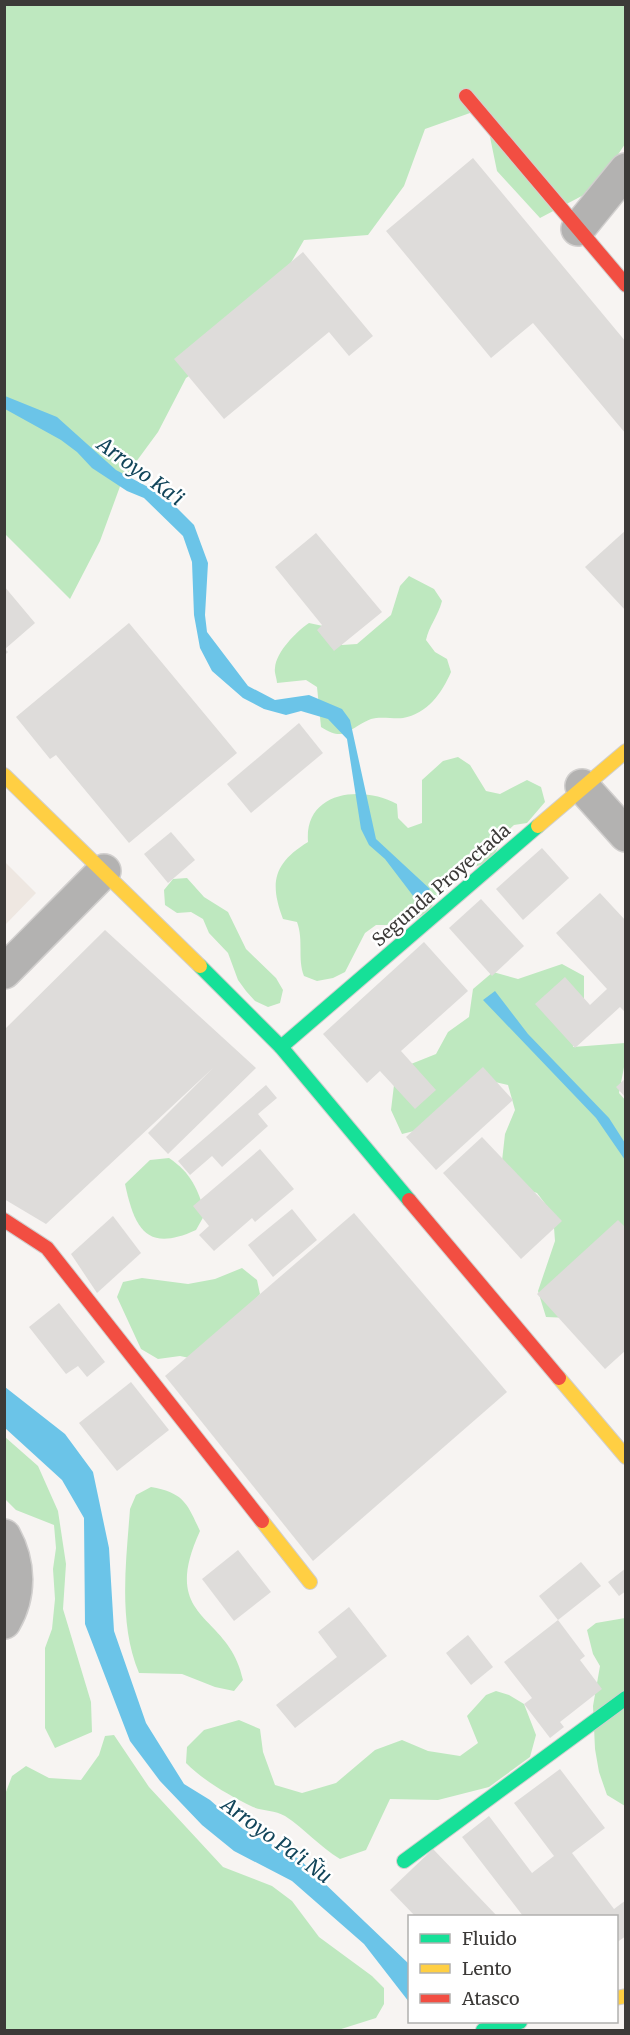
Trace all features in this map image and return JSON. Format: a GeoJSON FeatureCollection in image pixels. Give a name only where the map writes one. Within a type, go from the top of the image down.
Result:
{"type":"FeatureCollection","features":[{"type":"Feature","properties":{"kind":"main road"},"geometry":{"type":"LineString","coordinates":[[466,96],[626,285]]}},
{"type":"Feature","properties":{"kind":"main road","name":"Segunda Proyectada"},"geometry":{"type":"LineString","coordinates":[[281,1047],[582,786],[626,751]]}},
{"type":"Feature","properties":{"kind":"main road"},"geometry":{"type":"LineString","coordinates":[[4,775],[281,1047],[626,1457]]}},
{"type":"Feature","properties":{"kind":"main road"},"geometry":{"type":"LineString","coordinates":[[4,1220],[46,1248],[310,1582]]}},
{"type":"Feature","properties":{"kind":"main road"},"geometry":{"type":"LineString","coordinates":[[404,1860],[626,1698]]}},
{"type":"Feature","properties":{"kind":"main road"},"geometry":{"type":"LineString","coordinates":[[483,2031],[516,2023]]}},
{"type":"Feature","properties":{"kind":"street"},"geometry":{"type":"LineString","coordinates":[[578,229],[626,170]]}},
{"type":"Feature","properties":{"kind":"street"},"geometry":{"type":"LineString","coordinates":[[582,786],[626,835]]}},
{"type":"Feature","properties":{"kind":"street"},"geometry":{"type":"LineString","coordinates":[[4,972],[104,871]]}},
{"type":"Feature","properties":{"kind":"street"},"geometry":{"type":"LineString","coordinates":[[4,1536],[14,1555],[16,1591],[4,1622]]}},
{"type":"Feature","properties":{"kind":"shaded area"},"geometry":{"type":"Polygon","coordinates":[[[5,862],[36,893],[4,925],[5,862]]]}},
{"type":"Feature","properties":{"kind":"green space"},"geometry":{"type":"Polygon","coordinates":[[[4,5],[625,5],[625,144],[595,189],[540,218],[497,171],[484,108],[425,129],[404,186],[368,235],[304,240],[274,292],[238,342],[186,378],[158,432],[122,481],[100,541],[70,599],[5,534],[4,5]]]}},
{"type":"Feature","properties":{"kind":"green space"},"geometry":{"type":"Polygon","coordinates":[[[409,576],[434,589],[442,601],[426,640],[435,652],[447,659],[451,672],[447,680],[433,701],[412,716],[375,718],[342,734],[329,732],[321,727],[317,687],[306,680],[277,683],[275,670],[279,655],[293,637],[309,623],[323,626],[342,645],[357,644],[391,615],[400,586],[409,576]]]}},
{"type":"Feature","properties":{"kind":"green space"},"geometry":{"type":"Polygon","coordinates":[[[458,757],[470,765],[486,791],[500,794],[527,780],[541,787],[545,802],[527,823],[514,825],[503,835],[492,861],[451,875],[429,911],[405,925],[376,925],[365,933],[345,972],[333,978],[317,981],[304,976],[297,922],[283,919],[276,894],[276,884],[281,866],[308,842],[309,825],[315,812],[325,803],[338,797],[352,794],[368,795],[397,804],[398,818],[408,828],[422,823],[422,780],[443,761],[458,757]]]}},
{"type":"Feature","properties":{"kind":"green space"},"geometry":{"type":"Polygon","coordinates":[[[187,878],[204,897],[228,912],[246,949],[276,978],[283,990],[280,1003],[268,1007],[255,1001],[238,980],[228,953],[209,933],[203,919],[191,912],[177,913],[165,905],[164,890],[173,879],[187,878]]]}},
{"type":"Feature","properties":{"kind":"green space"},"geometry":{"type":"Polygon","coordinates":[[[562,964],[584,976],[584,1001],[572,1022],[573,1047],[625,1043],[625,1062],[619,1093],[626,1101],[626,1247],[570,1318],[546,1317],[538,1291],[555,1241],[553,1214],[537,1193],[513,1185],[502,1161],[505,1134],[515,1110],[508,1085],[482,1079],[426,1128],[402,1134],[391,1110],[394,1085],[411,1064],[436,1054],[448,1032],[469,1017],[473,989],[493,972],[518,979],[562,964]]]}},
{"type":"Feature","properties":{"kind":"green space"},"geometry":{"type":"Polygon","coordinates":[[[169,1158],[193,1182],[205,1214],[196,1230],[166,1239],[155,1238],[139,1225],[125,1184],[150,1160],[169,1158]]]}},
{"type":"Feature","properties":{"kind":"green space"},"geometry":{"type":"Polygon","coordinates":[[[242,1268],[257,1280],[260,1294],[199,1360],[180,1356],[158,1359],[141,1349],[117,1297],[123,1282],[142,1278],[188,1284],[215,1279],[242,1268]]]}},
{"type":"Feature","properties":{"kind":"green space"},"geometry":{"type":"Polygon","coordinates":[[[5,1437],[38,1466],[58,1511],[66,1564],[63,1609],[91,1702],[92,1732],[55,1748],[45,1728],[45,1648],[52,1629],[55,1599],[54,1525],[16,1510],[5,1499],[5,1437]]]}},
{"type":"Feature","properties":{"kind":"green space"},"geometry":{"type":"Polygon","coordinates":[[[151,1487],[178,1496],[192,1513],[200,1531],[189,1561],[187,1583],[191,1600],[235,1658],[243,1680],[234,1691],[215,1687],[182,1674],[139,1673],[128,1634],[125,1592],[127,1550],[130,1509],[136,1495],[151,1487]]]}},
{"type":"Feature","properties":{"kind":"green space"},"geometry":{"type":"Polygon","coordinates":[[[625,1618],[625,1806],[607,1795],[599,1772],[595,1749],[593,1706],[600,1666],[593,1654],[587,1630],[596,1623],[625,1618]]]}},
{"type":"Feature","properties":{"kind":"green space"},"geometry":{"type":"Polygon","coordinates":[[[496,1691],[509,1695],[524,1704],[536,1735],[530,1757],[489,1787],[438,1800],[390,1799],[366,1850],[340,1859],[285,1816],[253,1807],[235,1798],[209,1782],[186,1763],[187,1747],[204,1730],[239,1720],[260,1729],[263,1752],[275,1785],[302,1793],[336,1783],[375,1750],[402,1740],[428,1751],[460,1756],[478,1743],[467,1716],[486,1695],[496,1691]]]}},
{"type":"Feature","properties":{"kind":"green space"},"geometry":{"type":"Polygon","coordinates":[[[114,1735],[149,1787],[223,1867],[272,1886],[292,1901],[319,1937],[372,1976],[384,1988],[384,2004],[376,2018],[338,2030],[5,2030],[4,1797],[12,1776],[26,1766],[49,1778],[81,1780],[99,1755],[105,1736],[114,1735]]]}},
{"type":"Feature","properties":{"kind":"water"},"geometry":{"type":"Polygon","coordinates":[[[5,396],[57,417],[116,470],[165,496],[194,525],[208,563],[205,615],[207,632],[248,686],[275,700],[309,695],[342,709],[350,720],[376,839],[430,889],[417,901],[385,859],[369,845],[361,829],[347,739],[328,719],[301,711],[286,715],[264,709],[243,698],[212,671],[200,648],[194,615],[192,562],[183,536],[144,498],[127,491],[92,468],[77,452],[61,440],[5,409],[5,396]]]}},
{"type":"Feature","properties":{"kind":"water"},"geometry":{"type":"Polygon","coordinates":[[[495,991],[528,1034],[609,1118],[625,1143],[625,1160],[596,1118],[483,1000],[495,991]]]}},
{"type":"Feature","properties":{"kind":"water"},"geometry":{"type":"Polygon","coordinates":[[[5,1387],[65,1434],[93,1472],[109,1548],[114,1631],[146,1723],[184,1784],[210,1800],[243,1829],[299,1859],[408,1963],[408,2001],[364,1944],[292,1881],[234,1851],[202,1825],[160,1781],[130,1741],[85,1624],[84,1518],[62,1480],[5,1428],[5,1387]]]}},
{"type":"Feature","properties":{"kind":"building"},"geometry":{"type":"Polygon","coordinates":[[[473,158],[626,342],[626,434],[533,323],[491,358],[386,231],[473,158]]]}},
{"type":"Feature","properties":{"kind":"building"},"geometry":{"type":"Polygon","coordinates":[[[303,252],[373,336],[349,356],[329,332],[224,419],[174,359],[303,252]]]}},
{"type":"Feature","properties":{"kind":"building"},"geometry":{"type":"Polygon","coordinates":[[[626,530],[626,611],[585,567],[626,530]]]}},
{"type":"Feature","properties":{"kind":"building"},"geometry":{"type":"Polygon","coordinates":[[[316,533],[382,612],[334,651],[317,630],[322,625],[275,567],[316,533]]]}},
{"type":"Feature","properties":{"kind":"building"},"geometry":{"type":"Polygon","coordinates":[[[4,586],[35,623],[5,649],[8,652],[4,656],[4,586]]]}},
{"type":"Feature","properties":{"kind":"building"},"geometry":{"type":"Polygon","coordinates":[[[129,623],[237,753],[129,843],[56,755],[50,759],[16,717],[129,623]]]}},
{"type":"Feature","properties":{"kind":"building"},"geometry":{"type":"Polygon","coordinates":[[[299,723],[323,753],[251,813],[227,784],[299,723]]]}},
{"type":"Feature","properties":{"kind":"building"},"geometry":{"type":"Polygon","coordinates":[[[171,832],[195,860],[168,883],[144,854],[171,832]]]}},
{"type":"Feature","properties":{"kind":"building"},"geometry":{"type":"Polygon","coordinates":[[[542,848],[569,878],[523,920],[496,889],[542,848]]]}},
{"type":"Feature","properties":{"kind":"building"},"geometry":{"type":"Polygon","coordinates":[[[600,893],[626,921],[626,1013],[620,1007],[575,1048],[535,1004],[565,977],[590,1005],[607,989],[556,933],[600,893]]]}},
{"type":"Feature","properties":{"kind":"building"},"geometry":{"type":"Polygon","coordinates":[[[481,899],[524,946],[492,976],[449,928],[481,899]]]}},
{"type":"Feature","properties":{"kind":"building"},"geometry":{"type":"Polygon","coordinates":[[[105,930],[256,1068],[168,1154],[148,1133],[213,1068],[46,1224],[4,1199],[4,1030],[105,930]]]}},
{"type":"Feature","properties":{"kind":"building"},"geometry":{"type":"Polygon","coordinates":[[[424,942],[468,991],[401,1051],[436,1090],[415,1109],[380,1071],[367,1083],[323,1034],[424,942]]]}},
{"type":"Feature","properties":{"kind":"building"},"geometry":{"type":"Polygon","coordinates":[[[483,1067],[513,1100],[436,1170],[406,1137],[483,1067]]]}},
{"type":"Feature","properties":{"kind":"building"},"geometry":{"type":"Polygon","coordinates":[[[626,1078],[626,1098],[616,1087],[626,1078]]]}},
{"type":"Feature","properties":{"kind":"building"},"geometry":{"type":"Polygon","coordinates":[[[266,1085],[277,1098],[258,1114],[268,1126],[222,1167],[212,1156],[190,1175],[178,1161],[266,1085]]]}},
{"type":"Feature","properties":{"kind":"building"},"geometry":{"type":"Polygon","coordinates":[[[482,1137],[562,1221],[521,1259],[443,1173],[482,1137]]]}},
{"type":"Feature","properties":{"kind":"building"},"geometry":{"type":"Polygon","coordinates":[[[260,1149],[294,1189],[255,1222],[252,1218],[214,1251],[199,1235],[209,1226],[193,1206],[260,1149]]]}},
{"type":"Feature","properties":{"kind":"building"},"geometry":{"type":"Polygon","coordinates":[[[292,1209],[317,1240],[273,1277],[248,1245],[292,1209]]]}},
{"type":"Feature","properties":{"kind":"building"},"geometry":{"type":"Polygon","coordinates":[[[354,1213],[507,1392],[313,1561],[165,1376],[354,1213]]]}},
{"type":"Feature","properties":{"kind":"building"},"geometry":{"type":"Polygon","coordinates":[[[113,1216],[141,1253],[97,1293],[71,1254],[113,1216]]]}},
{"type":"Feature","properties":{"kind":"building"},"geometry":{"type":"Polygon","coordinates":[[[618,1220],[626,1228],[626,1350],[605,1369],[537,1294],[618,1220]]]}},
{"type":"Feature","properties":{"kind":"building"},"geometry":{"type":"Polygon","coordinates":[[[59,1303],[105,1362],[87,1377],[78,1366],[66,1374],[29,1327],[59,1303]]]}},
{"type":"Feature","properties":{"kind":"building"},"geometry":{"type":"Polygon","coordinates":[[[131,1382],[169,1430],[117,1471],[79,1423],[131,1382]]]}},
{"type":"Feature","properties":{"kind":"building"},"geometry":{"type":"Polygon","coordinates":[[[238,1550],[271,1592],[234,1621],[202,1579],[238,1550]]]}},
{"type":"Feature","properties":{"kind":"building"},"geometry":{"type":"Polygon","coordinates":[[[581,1562],[601,1586],[558,1620],[539,1596],[581,1562]]]}},
{"type":"Feature","properties":{"kind":"building"},"geometry":{"type":"Polygon","coordinates":[[[626,1568],[626,1591],[619,1596],[608,1582],[626,1568]]]}},
{"type":"Feature","properties":{"kind":"building"},"geometry":{"type":"Polygon","coordinates":[[[349,1607],[387,1656],[295,1728],[276,1705],[337,1657],[318,1632],[349,1607]]]}},
{"type":"Feature","properties":{"kind":"building"},"geometry":{"type":"Polygon","coordinates":[[[558,1620],[585,1656],[580,1660],[602,1689],[560,1722],[564,1727],[550,1738],[524,1704],[532,1698],[504,1662],[558,1620]]]}},
{"type":"Feature","properties":{"kind":"building"},"geometry":{"type":"Polygon","coordinates":[[[468,1635],[493,1667],[471,1685],[446,1653],[468,1635]]]}},
{"type":"Feature","properties":{"kind":"building"},"geometry":{"type":"Polygon","coordinates":[[[560,1769],[605,1828],[572,1853],[614,1909],[626,1900],[626,1936],[618,1942],[618,1915],[522,1915],[462,1837],[489,1816],[532,1873],[554,1856],[514,1803],[560,1769]]]}},
{"type":"Feature","properties":{"kind":"building"},"geometry":{"type":"Polygon","coordinates":[[[433,1849],[496,1915],[414,1915],[390,1890],[433,1849]]]}},
{"type":"Feature","properties":{"kind":"traffic: fast"},"geometry":{"type":"LineString","coordinates":[[281,1047],[538,826]]}},
{"type":"Feature","properties":{"kind":"traffic: fast"},"geometry":{"type":"LineString","coordinates":[[200,966],[281,1047],[409,1200]]}},
{"type":"Feature","properties":{"kind":"traffic: fast"},"geometry":{"type":"LineString","coordinates":[[404,1861],[626,1698]]}},
{"type":"Feature","properties":{"kind":"traffic: fast"},"geometry":{"type":"LineString","coordinates":[[483,2030],[515,2023]]}},
{"type":"Feature","properties":{"kind":"traffic: slow"},"geometry":{"type":"LineString","coordinates":[[538,826],[626,751]]}},
{"type":"Feature","properties":{"kind":"traffic: slow"},"geometry":{"type":"LineString","coordinates":[[4,775],[200,966]]}},
{"type":"Feature","properties":{"kind":"traffic: slow"},"geometry":{"type":"LineString","coordinates":[[559,1378],[626,1457]]}},
{"type":"Feature","properties":{"kind":"traffic: slow"},"geometry":{"type":"LineString","coordinates":[[262,1521],[310,1582]]}},
{"type":"Feature","properties":{"kind":"traffic: slow"},"geometry":{"type":"LineString","coordinates":[[618,1998],[626,1996]]}},
{"type":"Feature","properties":{"kind":"traffic: jam"},"geometry":{"type":"LineString","coordinates":[[466,96],[626,285]]}},
{"type":"Feature","properties":{"kind":"traffic: jam"},"geometry":{"type":"LineString","coordinates":[[409,1200],[559,1378]]}},
{"type":"Feature","properties":{"kind":"traffic: jam"},"geometry":{"type":"LineString","coordinates":[[4,1220],[47,1248],[262,1521]]}},
{"type":"Feature","properties":{"kind":"water label","name":"Arroyo Ka'i"},"geometry":{"type":"Point","coordinates":[141,471]}},
{"type":"Feature","properties":{"kind":"water label","name":"Arroyo Pa'i Ñu"},"geometry":{"type":"Point","coordinates":[277,1840]}}]}
